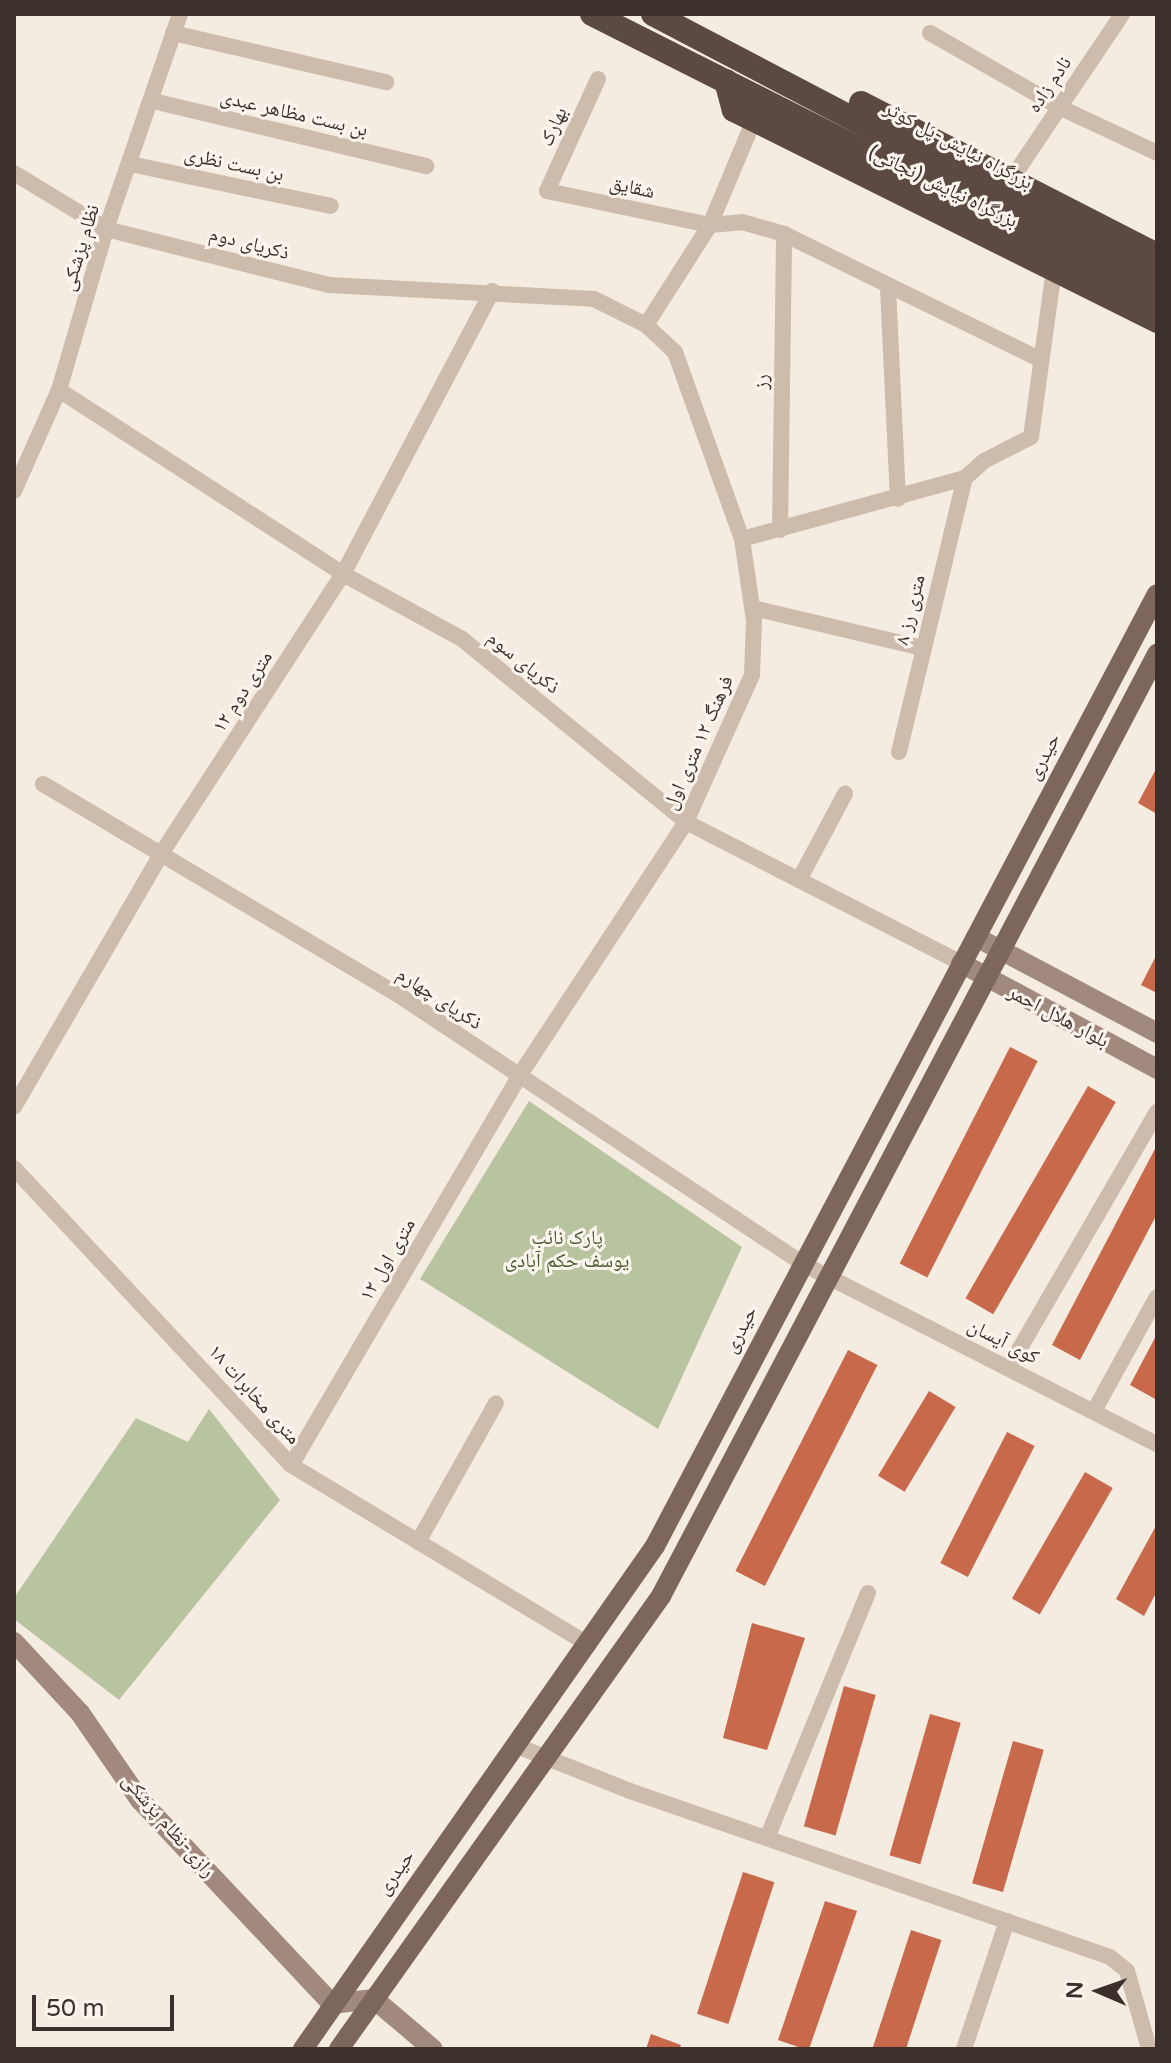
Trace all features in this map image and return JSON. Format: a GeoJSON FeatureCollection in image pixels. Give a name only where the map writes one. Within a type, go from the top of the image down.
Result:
{"type":"FeatureCollection","features":[{"type":"Feature","properties":{"kind":"highway"},"geometry":{"type":"LineString","coordinates":[[592,14],[1157,299]]}},
{"type":"Feature","properties":{"kind":"highway","name":"بزرگراه نیایش-پل کوثر"},"geometry":{"type":"LineString","coordinates":[[653,14],[1157,278]]}},
{"type":"Feature","properties":{"kind":"highway"},"geometry":{"type":"LineString","coordinates":[[737,56],[766,56],[1012,178],[1157,255]]}},
{"type":"Feature","properties":{"kind":"highway","name":"بزرگراه نیایش (نجاتی)"},"geometry":{"type":"LineString","coordinates":[[726,81],[734,110],[1157,321]]}},
{"type":"Feature","properties":{"kind":"main road","name":"حیدری"},"geometry":{"type":"LineString","coordinates":[[303,2049],[589,1645],[655,1546],[1157,594]]}},
{"type":"Feature","properties":{"kind":"main road"},"geometry":{"type":"LineString","coordinates":[[339,2049],[661,1596],[1004,953],[1157,654]]}},
{"type":"Feature","properties":{"kind":"main road","name":"بلوار هلال احمر"},"geometry":{"type":"LineString","coordinates":[[976,937],[1157,1033]]}},
{"type":"Feature","properties":{"kind":"main road","name":"بلوار هلال احمر"},"geometry":{"type":"LineString","coordinates":[[961,963],[1157,1069]]}},
{"type":"Feature","properties":{"kind":"main road","name":"رازی-نظام پزشکی"},"geometry":{"type":"LineString","coordinates":[[14,1642],[80,1713],[140,1800],[332,2004]]}},
{"type":"Feature","properties":{"kind":"main road"},"geometry":{"type":"LineString","coordinates":[[332,2004],[374,1999],[434,2048]]}},
{"type":"Feature","properties":{"kind":"street","name":"نظام پزشکی"},"geometry":{"type":"LineString","coordinates":[[14,491],[59,390],[106,229],[153,101],[180,14]]}},
{"type":"Feature","properties":{"kind":"street","name":"نادم زاده"},"geometry":{"type":"LineString","coordinates":[[1012,178],[1122,14]]}},
{"type":"Feature","properties":{"kind":"street"},"geometry":{"type":"LineString","coordinates":[[173,33],[386,82]]}},
{"type":"Feature","properties":{"kind":"street"},"geometry":{"type":"LineString","coordinates":[[930,33],[1059,107],[1157,153]]}},
{"type":"Feature","properties":{"kind":"street","name":"بهارک"},"geometry":{"type":"LineString","coordinates":[[547,191],[598,79]]}},
{"type":"Feature","properties":{"kind":"street","name":"بن بست مظاهر عبدی"},"geometry":{"type":"LineString","coordinates":[[153,101],[426,166]]}},
{"type":"Feature","properties":{"kind":"street"},"geometry":{"type":"LineString","coordinates":[[646,325],[710,225],[754,120]]}},
{"type":"Feature","properties":{"kind":"street","name":"بن بست نظری"},"geometry":{"type":"LineString","coordinates":[[130,164],[331,206]]}},
{"type":"Feature","properties":{"kind":"street","name":"ذکریای دوم"},"geometry":{"type":"LineString","coordinates":[[14,173],[106,229],[329,285],[492,291]]}},
{"type":"Feature","properties":{"kind":"street","name":"شقایق"},"geometry":{"type":"LineString","coordinates":[[547,191],[710,225],[742,222],[784,234],[888,288],[1039,359]]}},
{"type":"Feature","properties":{"kind":"street","name":"رز"},"geometry":{"type":"LineString","coordinates":[[780,530],[784,234]]}},
{"type":"Feature","properties":{"kind":"street"},"geometry":{"type":"LineString","coordinates":[[742,539],[898,499],[965,478],[984,461],[1031,437],[1039,359],[1054,269]]}},
{"type":"Feature","properties":{"kind":"street"},"geometry":{"type":"LineString","coordinates":[[888,288],[898,499]]}},
{"type":"Feature","properties":{"kind":"street","name":"فرهنگ ۱۲ متری اول"},"geometry":{"type":"LineString","coordinates":[[492,291],[594,299],[646,325],[675,352],[742,539],[753,608],[752,675],[686,822],[520,1075]]}},
{"type":"Feature","properties":{"kind":"street","name":"۱۲ متری دوم"},"geometry":{"type":"LineString","coordinates":[[14,1107],[161,854],[343,574],[492,291]]}},
{"type":"Feature","properties":{"kind":"street","name":"ذکریای سوم"},"geometry":{"type":"LineString","coordinates":[[59,390],[343,574],[462,639],[686,822],[961,963]]}},
{"type":"Feature","properties":{"kind":"street","name":"۸ متری رز"},"geometry":{"type":"LineString","coordinates":[[899,752],[965,478]]}},
{"type":"Feature","properties":{"kind":"street"},"geometry":{"type":"LineString","coordinates":[[753,608],[922,648]]}},
{"type":"Feature","properties":{"kind":"street","name":"ذکریای چهارم"},"geometry":{"type":"LineString","coordinates":[[43,784],[403,998],[803,1264]]}},
{"type":"Feature","properties":{"kind":"street"},"geometry":{"type":"LineString","coordinates":[[799,880],[845,794]]}},
{"type":"Feature","properties":{"kind":"street","name":"۱۲ متری اول"},"geometry":{"type":"LineString","coordinates":[[291,1465],[520,1075]]}},
{"type":"Feature","properties":{"kind":"street"},"geometry":{"type":"LineString","coordinates":[[1009,1367],[1157,1112]]}},
{"type":"Feature","properties":{"kind":"street","name":"۱۸ متری مخابرات"},"geometry":{"type":"LineString","coordinates":[[14,1168],[291,1465],[589,1645]]}},
{"type":"Feature","properties":{"kind":"street","name":"کوی آیسان"},"geometry":{"type":"LineString","coordinates":[[803,1264],[1157,1444]]}},
{"type":"Feature","properties":{"kind":"street"},"geometry":{"type":"LineString","coordinates":[[1094,1411],[1157,1297]]}},
{"type":"Feature","properties":{"kind":"street"},"geometry":{"type":"LineString","coordinates":[[418,1542],[496,1403]]}},
{"type":"Feature","properties":{"kind":"street"},"geometry":{"type":"LineString","coordinates":[[767,1838],[868,1593]]}},
{"type":"Feature","properties":{"kind":"street"},"geometry":{"type":"LineString","coordinates":[[517,1746],[547,1760],[1110,1957],[1127,1971],[1149,2049]]}},
{"type":"Feature","properties":{"kind":"street"},"geometry":{"type":"LineString","coordinates":[[964,2049],[1007,1921]]}},
{"type":"Feature","properties":{"kind":"green space","name":"پارک نائب یوسف حکم آبادی"},"geometry":{"type":"Polygon","coordinates":[[[529,1101],[742,1247],[658,1429],[420,1279],[529,1101]]]}},
{"type":"Feature","properties":{"kind":"green space"},"geometry":{"type":"Polygon","coordinates":[[[209,1409],[280,1500],[119,1700],[14,1619],[14,1598],[136,1418],[188,1442],[209,1409]]]}},
{"type":"Feature","properties":{"kind":"building"},"geometry":{"type":"Polygon","coordinates":[[[1157,767],[1157,814],[1138,803],[1157,767]]]}},
{"type":"Feature","properties":{"kind":"building"},"geometry":{"type":"Polygon","coordinates":[[[1157,954],[1157,993],[1141,985],[1157,954]]]}},
{"type":"Feature","properties":{"kind":"building"},"geometry":{"type":"Polygon","coordinates":[[[1010,1047],[1038,1061],[927,1278],[900,1264],[1010,1047]]]}},
{"type":"Feature","properties":{"kind":"building"},"geometry":{"type":"Polygon","coordinates":[[[1088,1086],[1116,1102],[993,1314],[966,1298],[1088,1086]]]}},
{"type":"Feature","properties":{"kind":"building"},"geometry":{"type":"Polygon","coordinates":[[[1157,1145],[1157,1214],[1080,1360],[1052,1345],[1157,1145]]]}},
{"type":"Feature","properties":{"kind":"building"},"geometry":{"type":"Polygon","coordinates":[[[1157,1334],[1157,1400],[1130,1385],[1157,1334]]]}},
{"type":"Feature","properties":{"kind":"building"},"geometry":{"type":"Polygon","coordinates":[[[848,1350],[877,1365],[765,1586],[735,1571],[848,1350]]]}},
{"type":"Feature","properties":{"kind":"building"},"geometry":{"type":"Polygon","coordinates":[[[929,1391],[956,1407],[905,1492],[878,1476],[929,1391]]]}},
{"type":"Feature","properties":{"kind":"building"},"geometry":{"type":"Polygon","coordinates":[[[1007,1432],[1035,1446],[968,1577],[940,1563],[1007,1432]]]}},
{"type":"Feature","properties":{"kind":"building"},"geometry":{"type":"Polygon","coordinates":[[[1085,1472],[1113,1488],[1040,1614],[1012,1598],[1085,1472]]]}},
{"type":"Feature","properties":{"kind":"building"},"geometry":{"type":"Polygon","coordinates":[[[1157,1524],[1157,1591],[1144,1616],[1116,1599],[1157,1524]]]}},
{"type":"Feature","properties":{"kind":"building"},"geometry":{"type":"Polygon","coordinates":[[[752,1623],[805,1638],[767,1750],[723,1738],[752,1623]]]}},
{"type":"Feature","properties":{"kind":"building"},"geometry":{"type":"Polygon","coordinates":[[[844,1686],[876,1695],[835,1835],[804,1826],[844,1686]]]}},
{"type":"Feature","properties":{"kind":"building"},"geometry":{"type":"Polygon","coordinates":[[[930,1714],[961,1723],[920,1864],[889,1855],[930,1714]]]}},
{"type":"Feature","properties":{"kind":"building"},"geometry":{"type":"Polygon","coordinates":[[[1013,1741],[1044,1750],[1003,1892],[972,1883],[1013,1741]]]}},
{"type":"Feature","properties":{"kind":"building"},"geometry":{"type":"Polygon","coordinates":[[[743,1872],[774,1882],[728,2024],[697,2014],[743,1872]]]}},
{"type":"Feature","properties":{"kind":"building"},"geometry":{"type":"Polygon","coordinates":[[[825,1901],[857,1911],[809,2049],[804,2049],[778,2040],[825,1901]]]}},
{"type":"Feature","properties":{"kind":"building"},"geometry":{"type":"Polygon","coordinates":[[[911,1930],[941,1940],[906,2049],[872,2049],[911,1930]]]}},
{"type":"Feature","properties":{"kind":"building"},"geometry":{"type":"Polygon","coordinates":[[[651,2034],[681,2045],[679,2049],[646,2049],[651,2034]]]}}]}
